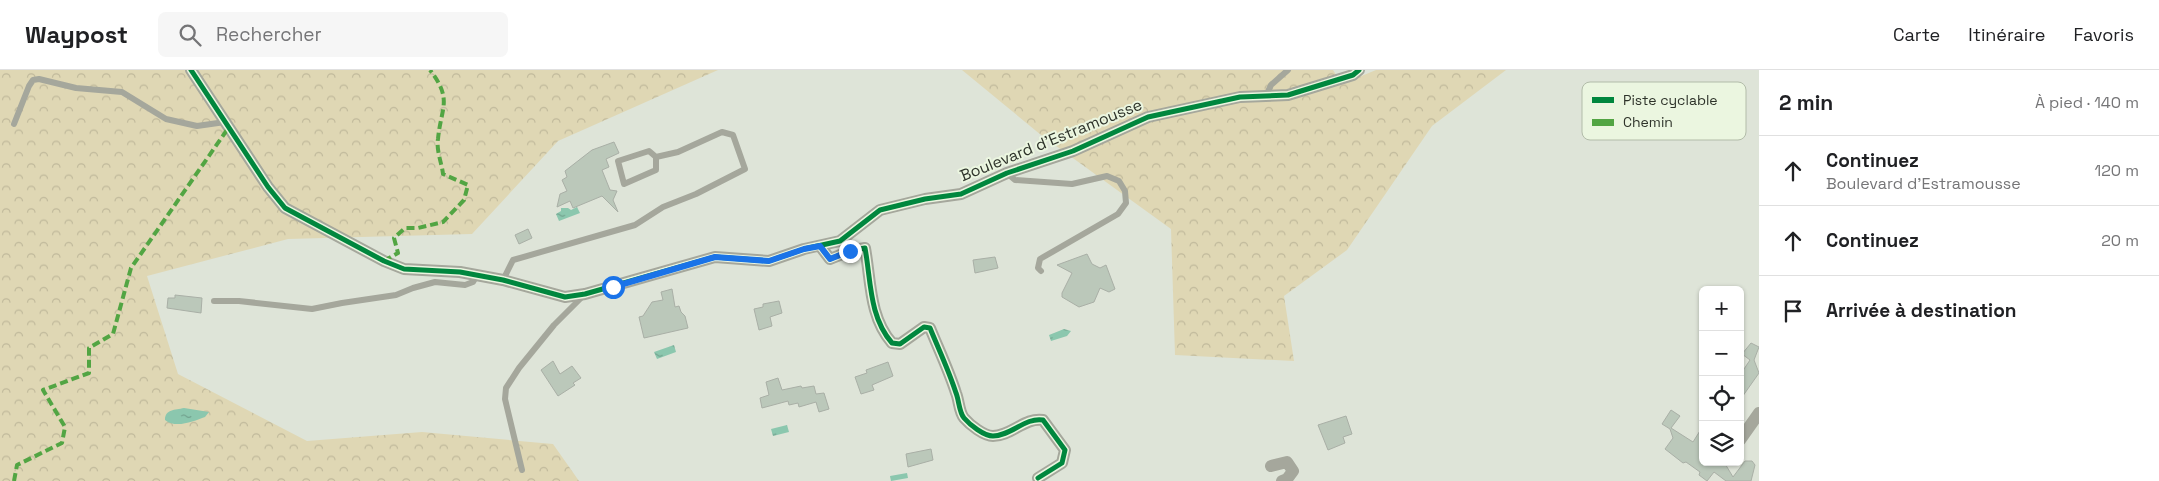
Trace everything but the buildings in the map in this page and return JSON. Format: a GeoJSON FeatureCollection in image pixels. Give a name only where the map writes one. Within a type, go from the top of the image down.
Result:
{"type":"FeatureCollection","features":[{"type":"Feature","properties":{"kind":"street","name":"Boulevard d'Estramousse"},"geometry":{"type":"LineString","coordinates":[[191,70],[268,188],[285,208],[384,261],[404,269],[460,272],[503,280],[565,297],[585,294],[715,257],[769,261],[804,249],[840,241],[880,210],[925,199],[961,194],[1007,173],[1073,151],[1148,116],[1240,97],[1288,95],[1353,75],[1359,70]]}},
{"type":"Feature","properties":{"kind":"street"},"geometry":{"type":"LineString","coordinates":[[820,246],[830,259],[864,248],[871,297],[883,333],[892,343],[900,344],[924,327],[930,328],[956,393],[963,417],[978,430],[992,436],[1008,433],[1028,422],[1038,419],[1044,420],[1065,450],[1062,463],[1038,478]]}},
{"type":"Feature","properties":{"kind":"street"},"geometry":{"type":"LineString","coordinates":[[1744,434],[1759,413]]}},
{"type":"Feature","properties":{"kind":"street"},"geometry":{"type":"LineString","coordinates":[[1271,466],[1287,462],[1293,471],[1287,479],[1282,481]]}},
{"type":"Feature","properties":{"kind":"lane"},"geometry":{"type":"LineString","coordinates":[[1265,97],[1271,85],[1288,70]]}},
{"type":"Feature","properties":{"kind":"lane"},"geometry":{"type":"LineString","coordinates":[[14,124],[29,86],[33,80],[39,79],[76,88],[122,92],[166,119],[174,121],[197,126],[227,124]]}},
{"type":"Feature","properties":{"kind":"lane"},"geometry":{"type":"LineString","coordinates":[[503,280],[513,260],[635,225],[663,207],[696,194],[745,168],[732,135],[722,132],[678,152],[656,157]]}},
{"type":"Feature","properties":{"kind":"lane"},"geometry":{"type":"LineString","coordinates":[[649,151],[656,157],[656,170],[624,184],[618,161],[649,151]]}},
{"type":"Feature","properties":{"kind":"lane"},"geometry":{"type":"LineString","coordinates":[[1007,173],[1015,180],[1072,184],[1107,176],[1119,182],[1125,190],[1126,204],[1118,214],[1040,259],[1038,268],[1041,271]]}},
{"type":"Feature","properties":{"kind":"lane"},"geometry":{"type":"LineString","coordinates":[[214,301],[239,301],[312,310],[342,303],[396,295],[435,282],[465,285],[473,282],[477,275]]}},
{"type":"Feature","properties":{"kind":"lane"},"geometry":{"type":"LineString","coordinates":[[522,470],[505,399],[506,388],[519,368],[554,326],[585,294]]}},
{"type":"Feature","properties":{"kind":"green space"},"geometry":{"type":"Polygon","coordinates":[[[0,70],[718,70],[558,141],[472,234],[288,239],[147,276],[178,374],[307,441],[422,432],[553,444],[579,481],[0,481],[0,70]]]}},
{"type":"Feature","properties":{"kind":"green space"},"geometry":{"type":"Polygon","coordinates":[[[962,70],[1333,70],[1342,84],[1376,70],[1506,70],[1432,126],[1347,250],[1284,296],[1294,361],[1175,355],[1171,229],[1041,135],[962,70]]]}},
{"type":"Feature","properties":{"kind":"water"},"geometry":{"type":"Polygon","coordinates":[[[577,207],[580,213],[559,221],[556,214],[561,211],[561,208],[571,210],[577,207]]]}},
{"type":"Feature","properties":{"kind":"water"},"geometry":{"type":"Polygon","coordinates":[[[1064,329],[1071,331],[1067,336],[1051,341],[1049,335],[1064,329]]]}},
{"type":"Feature","properties":{"kind":"water"},"geometry":{"type":"Polygon","coordinates":[[[674,345],[676,352],[657,359],[654,352],[674,345]]]}},
{"type":"Feature","properties":{"kind":"water"},"geometry":{"type":"Polygon","coordinates":[[[184,408],[209,412],[205,417],[180,424],[169,423],[165,420],[165,416],[169,412],[184,408]]]}},
{"type":"Feature","properties":{"kind":"water"},"geometry":{"type":"Polygon","coordinates":[[[787,425],[789,432],[773,436],[771,429],[787,425]]]}},
{"type":"Feature","properties":{"kind":"water"},"geometry":{"type":"Polygon","coordinates":[[[907,473],[908,478],[891,481],[890,476],[907,473]]]}},
{"type":"Feature","properties":{"kind":"marked path"},"geometry":{"type":"LineString","coordinates":[[384,261],[398,253],[394,238],[405,228],[418,228],[443,222],[464,200],[468,185],[443,174],[438,143],[444,104],[441,89],[430,70]]}},
{"type":"Feature","properties":{"kind":"marked path"},"geometry":{"type":"LineString","coordinates":[[14,481],[17,465],[62,443],[65,427],[43,390],[89,373],[89,348],[113,334],[131,268],[229,127]]}},
{"type":"Feature","properties":{"kind":"cycle path"},"geometry":{"type":"LineString","coordinates":[[191,70],[268,187],[285,208],[384,261],[404,269],[460,272],[503,280],[565,297],[585,294],[715,257],[769,261],[804,249],[840,241],[880,210],[925,199],[961,194],[1007,173],[1073,151],[1148,117],[1240,97],[1288,95],[1353,75],[1359,70]]}},
{"type":"Feature","properties":{"kind":"cycle path"},"geometry":{"type":"LineString","coordinates":[[820,246],[830,259],[850,251],[865,248],[872,298],[884,333],[892,343],[900,344],[924,327],[930,328],[957,396],[962,415],[973,427],[989,436],[993,436],[1006,433],[1030,421],[1043,420],[1065,450],[1062,463],[1038,478]]}},
{"type":"Feature","properties":{"kind":"route"},"geometry":{"type":"LineString","coordinates":[[613,287],[715,257],[769,261],[804,249],[820,246],[830,259],[850,251]]}}]}
